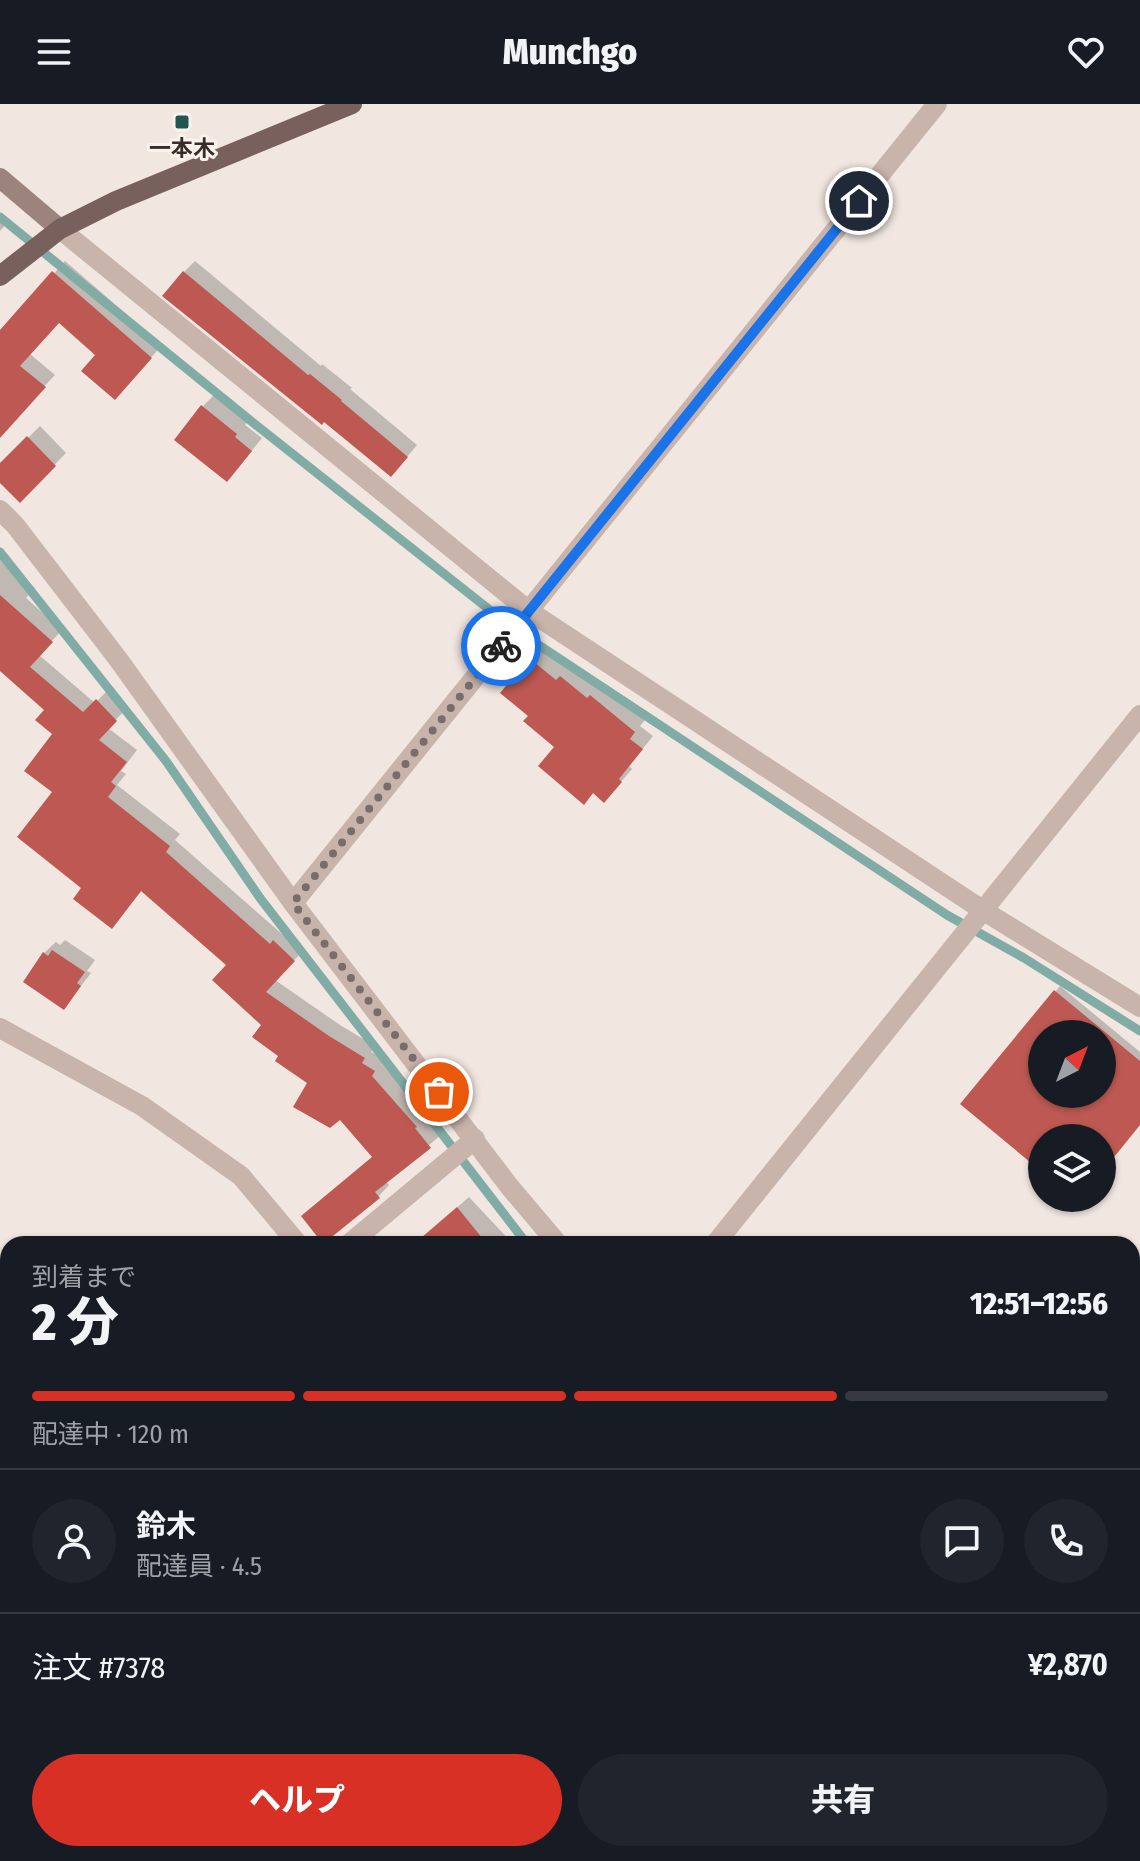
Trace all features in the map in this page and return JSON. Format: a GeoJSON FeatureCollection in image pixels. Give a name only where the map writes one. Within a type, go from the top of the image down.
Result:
{"type":"FeatureCollection","features":[{"type":"Feature","properties":{"kind":"main road"},"geometry":{"type":"LineString","coordinates":[[0,276],[60,229],[116,201],[352,104]]}},
{"type":"Feature","properties":{"kind":"street"},"geometry":{"type":"LineString","coordinates":[[293,903],[937,104]]}},
{"type":"Feature","properties":{"kind":"street"},"geometry":{"type":"LineString","coordinates":[[0,178],[529,611],[984,911],[1140,1007]]}},
{"type":"Feature","properties":{"kind":"street"},"geometry":{"type":"LineString","coordinates":[[0,510],[15,525],[118,659],[293,903],[509,1186],[551,1236]]}},
{"type":"Feature","properties":{"kind":"street"},"geometry":{"type":"LineString","coordinates":[[721,1236],[1140,715]]}},
{"type":"Feature","properties":{"kind":"street"},"geometry":{"type":"LineString","coordinates":[[0,1028],[142,1106],[241,1176],[285,1236]]}},
{"type":"Feature","properties":{"kind":"street"},"geometry":{"type":"LineString","coordinates":[[359,1236],[475,1139]]}},
{"type":"Feature","properties":{"kind":"building"},"geometry":{"type":"Polygon","coordinates":[[[52,271],[152,358],[115,400],[81,371],[95,355],[59,323],[20,366],[46,387],[0,438],[0,330],[52,271]]]}},
{"type":"Feature","properties":{"kind":"building"},"geometry":{"type":"Polygon","coordinates":[[[183,271],[408,457],[391,477],[162,296],[183,271]]]}},
{"type":"Feature","properties":{"kind":"building"},"geometry":{"type":"Polygon","coordinates":[[[201,405],[237,434],[235,437],[252,451],[227,482],[174,440],[201,405]]]}},
{"type":"Feature","properties":{"kind":"building"},"geometry":{"type":"Polygon","coordinates":[[[27,436],[56,466],[20,503],[0,483],[0,463],[27,436]]]}},
{"type":"Feature","properties":{"kind":"building"},"geometry":{"type":"Polygon","coordinates":[[[0,595],[53,642],[30,667],[83,712],[96,699],[117,721],[99,740],[127,762],[111,782],[116,786],[108,797],[170,846],[166,852],[270,944],[273,940],[295,961],[266,992],[365,1058],[362,1063],[375,1071],[372,1076],[417,1127],[431,1148],[375,1192],[380,1198],[333,1236],[317,1236],[301,1216],[372,1157],[340,1120],[330,1128],[293,1107],[307,1083],[275,1061],[278,1056],[252,1037],[261,1025],[212,980],[226,965],[141,891],[112,929],[73,899],[81,888],[17,837],[52,792],[24,771],[52,734],[35,720],[44,710],[0,671],[0,595]]]}},
{"type":"Feature","properties":{"kind":"building"},"geometry":{"type":"Polygon","coordinates":[[[529,658],[556,680],[560,676],[587,698],[590,695],[635,732],[630,739],[643,749],[604,803],[593,793],[584,805],[538,766],[554,747],[523,721],[528,716],[500,693],[529,658]]]}},
{"type":"Feature","properties":{"kind":"building"},"geometry":{"type":"Polygon","coordinates":[[[52,950],[85,972],[77,983],[81,986],[64,1010],[23,982],[43,952],[48,956],[52,950]]]}},
{"type":"Feature","properties":{"kind":"building"},"geometry":{"type":"Polygon","coordinates":[[[1054,990],[1090,1020],[1029,1020],[1054,990]]]}},
{"type":"Feature","properties":{"kind":"building"},"geometry":{"type":"Polygon","coordinates":[[[1028,1022],[1028,1108],[1116,1108],[1116,1041],[1140,1061],[1140,1125],[1116,1155],[1116,1124],[1028,1124],[1028,1160],[960,1104],[1028,1022]]]}},
{"type":"Feature","properties":{"kind":"building"},"geometry":{"type":"Polygon","coordinates":[[[457,1207],[481,1236],[423,1236],[457,1207]]]}},
{"type":"Feature","properties":{"kind":"waterway"},"geometry":{"type":"LineString","coordinates":[[0,217],[510,626],[947,915],[1024,958],[1140,1031]]}},
{"type":"Feature","properties":{"kind":"waterway"},"geometry":{"type":"LineString","coordinates":[[0,552],[166,761],[260,898],[521,1236]]}},
{"type":"Feature","properties":{"kind":"way so far"},"geometry":{"type":"LineString","coordinates":[[439,1092],[293,903],[501,646]]}},
{"type":"Feature","properties":{"kind":"place","name":"一本木"},"geometry":{"type":"Point","coordinates":[182,122]}},
{"type":"Feature","properties":{"kind":"route"},"geometry":{"type":"LineString","coordinates":[[501,646],[859,201]]}}]}
